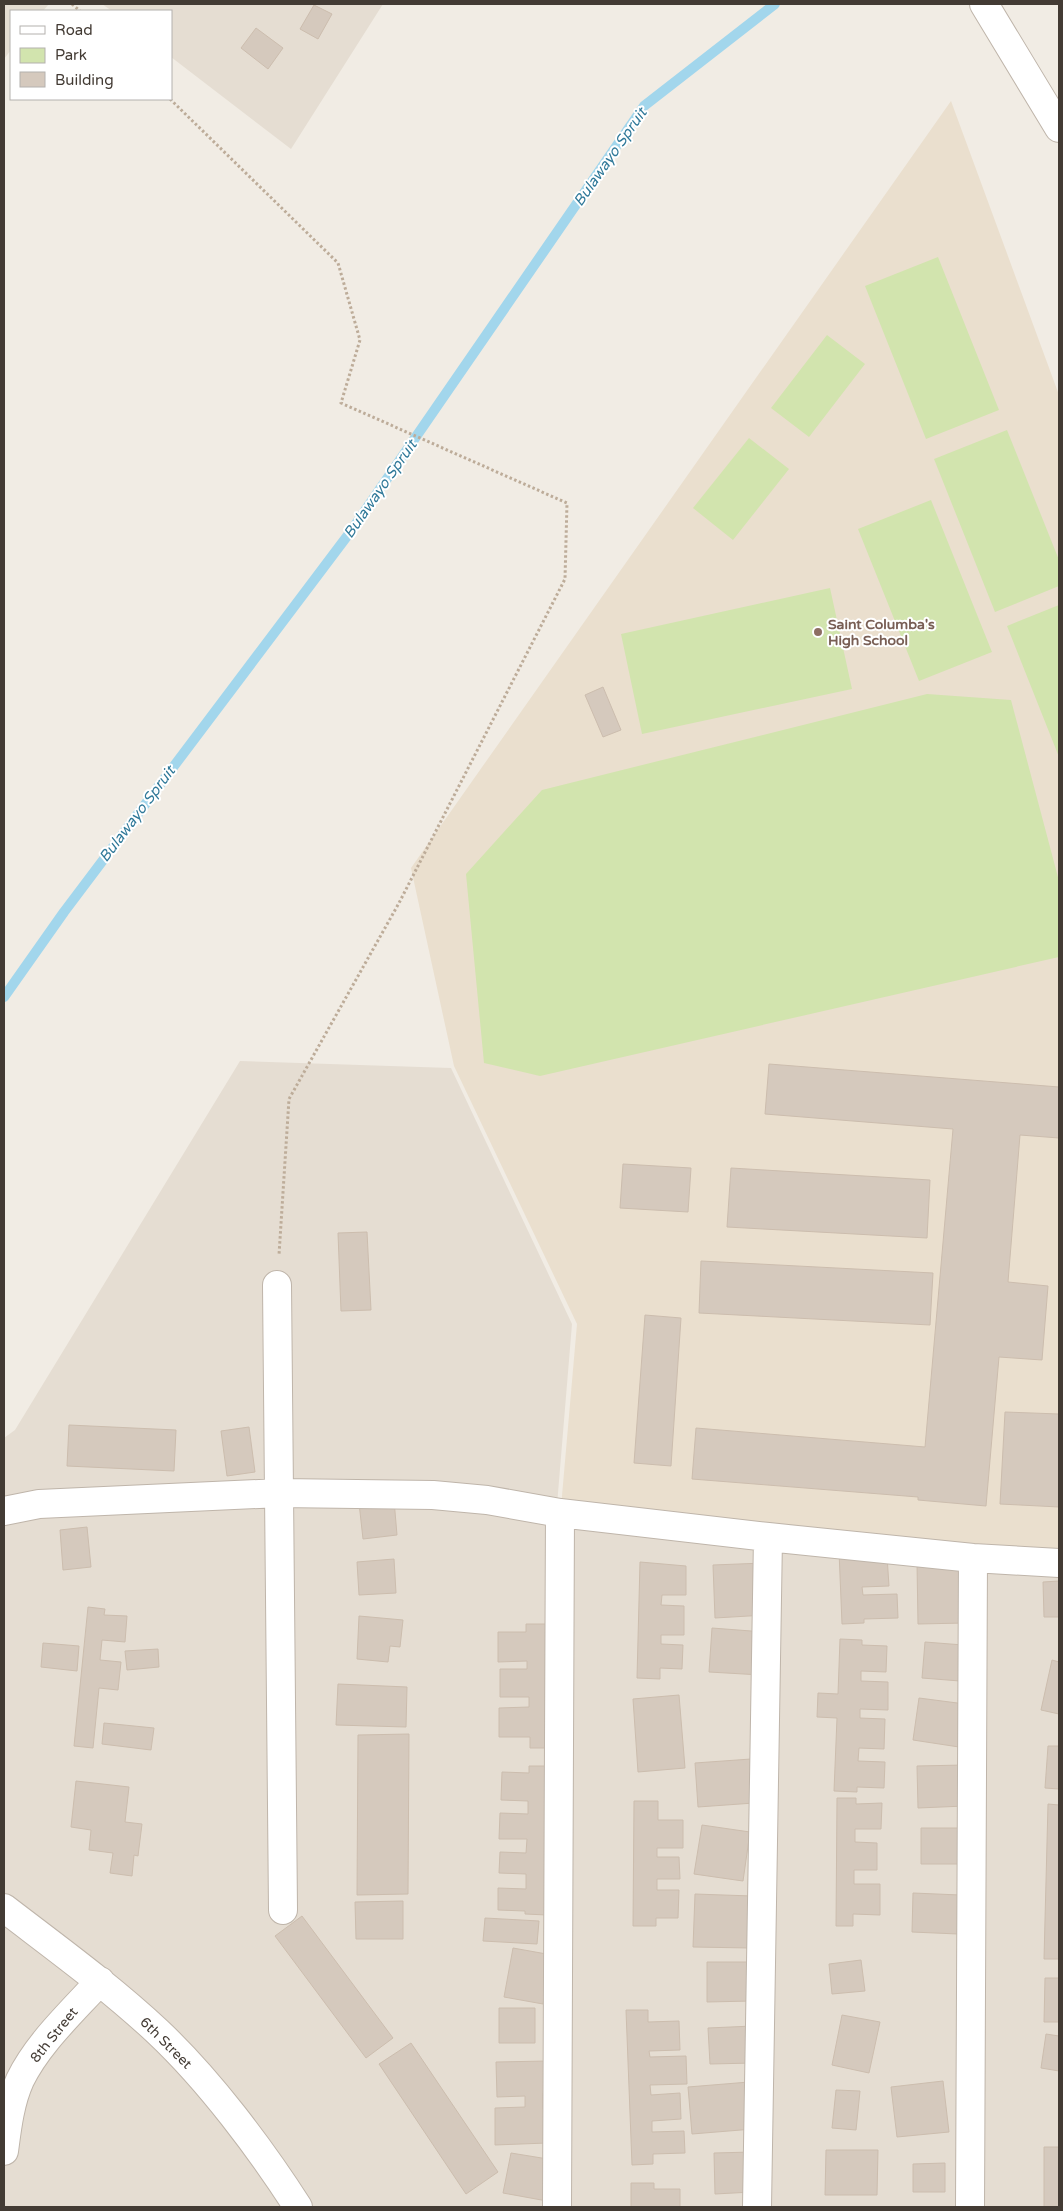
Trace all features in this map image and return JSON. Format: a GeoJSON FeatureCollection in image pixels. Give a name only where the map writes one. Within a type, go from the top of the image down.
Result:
{"type":"FeatureCollection","features":[{"type":"Feature","properties":{"kind":"street"},"geometry":{"type":"LineString","coordinates":[[984,4],[1059,128]]}},
{"type":"Feature","properties":{"kind":"street"},"geometry":{"type":"LineString","coordinates":[[277,1285],[283,1910]]}},
{"type":"Feature","properties":{"kind":"street"},"geometry":{"type":"LineString","coordinates":[[4,1512],[39,1504],[280,1493],[432,1494],[487,1500],[560,1513],[768,1537],[973,1558],[1059,1563]]}},
{"type":"Feature","properties":{"kind":"street"},"geometry":{"type":"LineString","coordinates":[[557,2207],[560,1513]]}},
{"type":"Feature","properties":{"kind":"street"},"geometry":{"type":"LineString","coordinates":[[757,2207],[768,1537]]}},
{"type":"Feature","properties":{"kind":"street"},"geometry":{"type":"LineString","coordinates":[[970,2207],[973,1558]]}},
{"type":"Feature","properties":{"kind":"street","name":"6th Street"},"geometry":{"type":"LineString","coordinates":[[4,1908],[100,1982],[159,2033],[193,2069],[281,2181],[298,2207]]}},
{"type":"Feature","properties":{"kind":"street","name":"8th Street"},"geometry":{"type":"LineString","coordinates":[[4,2151],[8,2118],[20,2080],[42,2046],[100,1982]]}},
{"type":"Feature","properties":{"kind":"path"},"geometry":{"type":"LineString","coordinates":[[171,100],[338,263],[360,340],[341,403],[567,504],[565,579],[399,902],[289,1100],[277,1285]]}},
{"type":"Feature","properties":{"kind":"shaded area"},"geometry":{"type":"Polygon","coordinates":[[[4,4],[49,4],[44,10],[10,10],[10,51],[4,59],[4,4]]]}},
{"type":"Feature","properties":{"kind":"shaded area"},"geometry":{"type":"Polygon","coordinates":[[[102,4],[383,4],[291,149],[172,58],[172,10],[111,10],[102,4]]]}},
{"type":"Feature","properties":{"kind":"shaded area","name":"Saint Columba's High School"},"geometry":{"type":"Polygon","coordinates":[[[951,101],[1059,395],[1059,1557],[561,1507],[577,1324],[454,1066],[411,868],[951,101]]]}},
{"type":"Feature","properties":{"kind":"shaded area"},"geometry":{"type":"Polygon","coordinates":[[[240,1061],[451,1068],[572,1324],[556,1517],[1059,1569],[1059,2207],[4,2207],[4,1438],[15,1430],[240,1061]]]}},
{"type":"Feature","properties":{"kind":"green space"},"geometry":{"type":"Polygon","coordinates":[[[938,257],[999,410],[926,439],[865,286],[938,257]]]}},
{"type":"Feature","properties":{"kind":"green space"},"geometry":{"type":"Polygon","coordinates":[[[827,335],[865,364],[809,437],[771,408],[827,335]]]}},
{"type":"Feature","properties":{"kind":"green space"},"geometry":{"type":"Polygon","coordinates":[[[1007,430],[1059,560],[1059,586],[995,612],[934,459],[1007,430]]]}},
{"type":"Feature","properties":{"kind":"green space"},"geometry":{"type":"Polygon","coordinates":[[[749,438],[789,469],[733,540],[693,508],[749,438]]]}},
{"type":"Feature","properties":{"kind":"green space"},"geometry":{"type":"Polygon","coordinates":[[[931,500],[992,652],[919,681],[858,529],[931,500]]]}},
{"type":"Feature","properties":{"kind":"green space"},"geometry":{"type":"Polygon","coordinates":[[[830,588],[852,689],[642,734],[621,634],[830,588]]]}},
{"type":"Feature","properties":{"kind":"green space"},"geometry":{"type":"Polygon","coordinates":[[[1059,605],[1059,757],[1007,626],[1059,605]]]}},
{"type":"Feature","properties":{"kind":"green space"},"geometry":{"type":"Polygon","coordinates":[[[927,694],[1011,700],[1059,881],[1059,957],[540,1076],[484,1063],[466,874],[542,790],[927,694]]]}},
{"type":"Feature","properties":{"kind":"building"},"geometry":{"type":"Polygon","coordinates":[[[314,5],[332,14],[318,39],[300,29],[314,5]]]}},
{"type":"Feature","properties":{"kind":"building"},"geometry":{"type":"Polygon","coordinates":[[[256,28],[283,48],[268,69],[241,48],[256,28]]]}},
{"type":"Feature","properties":{"kind":"building"},"geometry":{"type":"Polygon","coordinates":[[[603,687],[621,730],[603,737],[585,695],[603,687]]]}},
{"type":"Feature","properties":{"kind":"building"},"geometry":{"type":"Polygon","coordinates":[[[769,1064],[1059,1087],[1059,1138],[1020,1135],[1008,1282],[1048,1286],[1042,1360],[999,1357],[986,1506],[918,1500],[918,1497],[692,1479],[696,1428],[925,1447],[953,1129],[765,1114],[769,1064]]]}},
{"type":"Feature","properties":{"kind":"building"},"geometry":{"type":"Polygon","coordinates":[[[623,1164],[691,1168],[688,1212],[620,1208],[623,1164]]]}},
{"type":"Feature","properties":{"kind":"building"},"geometry":{"type":"Polygon","coordinates":[[[731,1168],[930,1180],[927,1238],[727,1227],[731,1168]]]}},
{"type":"Feature","properties":{"kind":"building"},"geometry":{"type":"Polygon","coordinates":[[[367,1232],[371,1310],[341,1311],[338,1233],[367,1232]]]}},
{"type":"Feature","properties":{"kind":"building"},"geometry":{"type":"Polygon","coordinates":[[[701,1261],[933,1273],[930,1325],[699,1313],[701,1261]]]}},
{"type":"Feature","properties":{"kind":"building"},"geometry":{"type":"Polygon","coordinates":[[[645,1315],[681,1318],[671,1466],[634,1463],[645,1315]]]}},
{"type":"Feature","properties":{"kind":"building"},"geometry":{"type":"Polygon","coordinates":[[[1005,1412],[1059,1414],[1059,1507],[1000,1504],[1005,1412]]]}},
{"type":"Feature","properties":{"kind":"building"},"geometry":{"type":"Polygon","coordinates":[[[69,1425],[176,1430],[174,1471],[67,1466],[69,1425]]]}},
{"type":"Feature","properties":{"kind":"building"},"geometry":{"type":"Polygon","coordinates":[[[249,1427],[255,1472],[227,1476],[221,1431],[249,1427]]]}},
{"type":"Feature","properties":{"kind":"building"},"geometry":{"type":"Polygon","coordinates":[[[394,1500],[397,1535],[363,1539],[359,1503],[394,1500]]]}},
{"type":"Feature","properties":{"kind":"building"},"geometry":{"type":"Polygon","coordinates":[[[87,1527],[91,1567],[63,1570],[60,1530],[87,1527]]]}},
{"type":"Feature","properties":{"kind":"building"},"geometry":{"type":"Polygon","coordinates":[[[839,1551],[887,1556],[889,1586],[862,1587],[863,1595],[897,1594],[898,1618],[864,1619],[864,1623],[842,1624],[839,1551]]]}},
{"type":"Feature","properties":{"kind":"building"},"geometry":{"type":"Polygon","coordinates":[[[394,1559],[396,1593],[359,1595],[357,1562],[394,1559]]]}},
{"type":"Feature","properties":{"kind":"building"},"geometry":{"type":"Polygon","coordinates":[[[640,1562],[686,1566],[686,1595],[662,1595],[661,1605],[684,1606],[684,1635],[661,1635],[661,1644],[683,1645],[682,1669],[660,1668],[660,1679],[637,1678],[640,1562]]]}},
{"type":"Feature","properties":{"kind":"building"},"geometry":{"type":"Polygon","coordinates":[[[964,1562],[965,1623],[918,1624],[917,1563],[964,1562]]]}},
{"type":"Feature","properties":{"kind":"building"},"geometry":{"type":"Polygon","coordinates":[[[764,1563],[766,1615],[715,1618],[713,1565],[764,1563]]]}},
{"type":"Feature","properties":{"kind":"building"},"geometry":{"type":"Polygon","coordinates":[[[1059,1581],[1059,1617],[1044,1617],[1043,1582],[1059,1581]]]}},
{"type":"Feature","properties":{"kind":"building"},"geometry":{"type":"Polygon","coordinates":[[[88,1607],[105,1609],[104,1615],[127,1616],[125,1642],[102,1640],[100,1660],[121,1662],[118,1690],[99,1688],[93,1748],[74,1746],[88,1607]]]}},
{"type":"Feature","properties":{"kind":"building"},"geometry":{"type":"Polygon","coordinates":[[[359,1616],[403,1620],[400,1647],[390,1646],[388,1662],[357,1659],[359,1616]]]}},
{"type":"Feature","properties":{"kind":"building"},"geometry":{"type":"Polygon","coordinates":[[[526,1624],[548,1624],[550,1748],[530,1748],[530,1737],[499,1737],[499,1708],[529,1707],[529,1697],[500,1697],[500,1669],[527,1669],[527,1661],[498,1662],[498,1632],[526,1632],[526,1624]]]}},
{"type":"Feature","properties":{"kind":"building"},"geometry":{"type":"Polygon","coordinates":[[[712,1628],[764,1632],[761,1675],[709,1672],[712,1628]]]}},
{"type":"Feature","properties":{"kind":"building"},"geometry":{"type":"Polygon","coordinates":[[[840,1639],[862,1640],[862,1645],[887,1646],[886,1672],[861,1671],[861,1681],[888,1682],[888,1710],[860,1709],[860,1718],[885,1719],[884,1749],[859,1748],[858,1761],[885,1762],[884,1788],[857,1787],[857,1792],[834,1791],[837,1718],[817,1717],[818,1693],[838,1694],[840,1639]]]}},
{"type":"Feature","properties":{"kind":"building"},"geometry":{"type":"Polygon","coordinates":[[[925,1642],[963,1645],[960,1681],[922,1678],[925,1642]]]}},
{"type":"Feature","properties":{"kind":"building"},"geometry":{"type":"Polygon","coordinates":[[[43,1643],[79,1646],[77,1671],[41,1667],[43,1643]]]}},
{"type":"Feature","properties":{"kind":"building"},"geometry":{"type":"Polygon","coordinates":[[[158,1649],[159,1667],[127,1670],[125,1651],[158,1649]]]}},
{"type":"Feature","properties":{"kind":"building"},"geometry":{"type":"Polygon","coordinates":[[[1052,1660],[1059,1662],[1059,1714],[1041,1710],[1052,1660]]]}},
{"type":"Feature","properties":{"kind":"building"},"geometry":{"type":"Polygon","coordinates":[[[338,1684],[407,1687],[406,1727],[336,1725],[338,1684]]]}},
{"type":"Feature","properties":{"kind":"building"},"geometry":{"type":"Polygon","coordinates":[[[679,1695],[685,1768],[638,1772],[633,1699],[679,1695]]]}},
{"type":"Feature","properties":{"kind":"building"},"geometry":{"type":"Polygon","coordinates":[[[919,1698],[965,1704],[959,1747],[913,1740],[919,1698]]]}},
{"type":"Feature","properties":{"kind":"building"},"geometry":{"type":"Polygon","coordinates":[[[104,1723],[154,1728],[151,1750],[102,1744],[104,1723]]]}},
{"type":"Feature","properties":{"kind":"building"},"geometry":{"type":"Polygon","coordinates":[[[409,1734],[408,1894],[357,1895],[358,1735],[409,1734]]]}},
{"type":"Feature","properties":{"kind":"building"},"geometry":{"type":"Polygon","coordinates":[[[1048,1746],[1059,1746],[1059,1789],[1045,1788],[1048,1746]]]}},
{"type":"Feature","properties":{"kind":"building"},"geometry":{"type":"Polygon","coordinates":[[[751,1759],[754,1803],[698,1807],[695,1763],[751,1759]]]}},
{"type":"Feature","properties":{"kind":"building"},"geometry":{"type":"Polygon","coordinates":[[[964,1765],[965,1806],[918,1808],[917,1766],[964,1765]]]}},
{"type":"Feature","properties":{"kind":"building"},"geometry":{"type":"Polygon","coordinates":[[[529,1766],[552,1766],[547,1915],[525,1914],[525,1911],[498,1910],[498,1888],[526,1889],[526,1874],[499,1873],[500,1852],[526,1853],[527,1839],[499,1839],[500,1813],[528,1814],[528,1801],[501,1800],[502,1772],[529,1773],[529,1766]]]}},
{"type":"Feature","properties":{"kind":"building"},"geometry":{"type":"Polygon","coordinates":[[[76,1781],[129,1787],[125,1822],[142,1824],[138,1856],[134,1855],[132,1876],[110,1873],[113,1853],[89,1850],[91,1830],[71,1827],[76,1781]]]}},
{"type":"Feature","properties":{"kind":"building"},"geometry":{"type":"Polygon","coordinates":[[[837,1798],[856,1798],[856,1804],[882,1803],[881,1829],[855,1829],[855,1842],[877,1843],[877,1870],[854,1870],[854,1884],[880,1884],[880,1915],[853,1914],[853,1926],[836,1926],[837,1798]]]}},
{"type":"Feature","properties":{"kind":"building"},"geometry":{"type":"Polygon","coordinates":[[[634,1801],[658,1801],[658,1820],[683,1820],[683,1848],[657,1848],[657,1857],[679,1857],[680,1879],[657,1879],[657,1890],[679,1890],[678,1918],[656,1918],[656,1926],[633,1926],[634,1801]]]}},
{"type":"Feature","properties":{"kind":"building"},"geometry":{"type":"Polygon","coordinates":[[[1048,1804],[1059,1805],[1059,1959],[1044,1959],[1048,1804]]]}},
{"type":"Feature","properties":{"kind":"building"},"geometry":{"type":"Polygon","coordinates":[[[702,1825],[750,1832],[743,1881],[694,1874],[702,1825]]]}},
{"type":"Feature","properties":{"kind":"building"},"geometry":{"type":"Polygon","coordinates":[[[921,1828],[964,1828],[965,1864],[921,1864],[921,1828]]]}},
{"type":"Feature","properties":{"kind":"building"},"geometry":{"type":"Polygon","coordinates":[[[913,1893],[960,1895],[958,1934],[912,1932],[913,1893]]]}},
{"type":"Feature","properties":{"kind":"building"},"geometry":{"type":"Polygon","coordinates":[[[695,1894],[752,1896],[750,1948],[693,1947],[695,1894]]]}},
{"type":"Feature","properties":{"kind":"building"},"geometry":{"type":"Polygon","coordinates":[[[403,1901],[403,1939],[356,1939],[355,1902],[403,1901]]]}},
{"type":"Feature","properties":{"kind":"building"},"geometry":{"type":"Polygon","coordinates":[[[302,1916],[393,2038],[366,2058],[275,1936],[302,1916]]]}},
{"type":"Feature","properties":{"kind":"building"},"geometry":{"type":"Polygon","coordinates":[[[485,1918],[539,1921],[537,1944],[483,1941],[485,1918]]]}},
{"type":"Feature","properties":{"kind":"building"},"geometry":{"type":"Polygon","coordinates":[[[513,1948],[552,1955],[543,2004],[504,1997],[513,1948]]]}},
{"type":"Feature","properties":{"kind":"building"},"geometry":{"type":"Polygon","coordinates":[[[861,1960],[865,1991],[832,1994],[829,1964],[861,1960]]]}},
{"type":"Feature","properties":{"kind":"building"},"geometry":{"type":"Polygon","coordinates":[[[707,1962],[751,1962],[752,2001],[707,2002],[707,1962]]]}},
{"type":"Feature","properties":{"kind":"building"},"geometry":{"type":"Polygon","coordinates":[[[1045,1978],[1059,1978],[1059,2022],[1044,2022],[1045,1978]]]}},
{"type":"Feature","properties":{"kind":"building"},"geometry":{"type":"Polygon","coordinates":[[[499,2008],[535,2008],[535,2043],[499,2043],[499,2008]]]}},
{"type":"Feature","properties":{"kind":"building"},"geometry":{"type":"Polygon","coordinates":[[[626,2010],[648,2010],[648,2022],[679,2021],[680,2050],[649,2051],[650,2057],[686,2056],[687,2084],[650,2085],[651,2095],[680,2093],[681,2119],[652,2121],[652,2132],[684,2131],[685,2153],[653,2154],[653,2164],[632,2165],[626,2010]]]}},
{"type":"Feature","properties":{"kind":"building"},"geometry":{"type":"Polygon","coordinates":[[[842,2015],[880,2022],[869,2073],[832,2065],[842,2015]]]}},
{"type":"Feature","properties":{"kind":"building"},"geometry":{"type":"Polygon","coordinates":[[[753,2026],[754,2063],[710,2064],[708,2028],[753,2026]]]}},
{"type":"Feature","properties":{"kind":"building"},"geometry":{"type":"Polygon","coordinates":[[[1046,2034],[1059,2036],[1059,2071],[1041,2068],[1046,2034]]]}},
{"type":"Feature","properties":{"kind":"building"},"geometry":{"type":"Polygon","coordinates":[[[411,2043],[498,2172],[466,2194],[379,2064],[411,2043]]]}},
{"type":"Feature","properties":{"kind":"building"},"geometry":{"type":"Polygon","coordinates":[[[547,2061],[547,2093],[543,2093],[543,2109],[547,2109],[547,2143],[495,2145],[495,2108],[525,2107],[525,2096],[497,2097],[496,2062],[547,2061]]]}},
{"type":"Feature","properties":{"kind":"building"},"geometry":{"type":"Polygon","coordinates":[[[943,2081],[949,2132],[897,2137],[891,2087],[943,2081]]]}},
{"type":"Feature","properties":{"kind":"building"},"geometry":{"type":"Polygon","coordinates":[[[749,2082],[753,2129],[692,2134],[688,2087],[749,2082]]]}},
{"type":"Feature","properties":{"kind":"building"},"geometry":{"type":"Polygon","coordinates":[[[836,2090],[860,2091],[856,2130],[832,2128],[836,2090]]]}},
{"type":"Feature","properties":{"kind":"building"},"geometry":{"type":"Polygon","coordinates":[[[1044,2147],[1059,2147],[1059,2207],[1044,2207],[1044,2147]]]}},
{"type":"Feature","properties":{"kind":"building"},"geometry":{"type":"Polygon","coordinates":[[[826,2150],[878,2150],[877,2195],[825,2195],[826,2150]]]}},
{"type":"Feature","properties":{"kind":"building"},"geometry":{"type":"Polygon","coordinates":[[[752,2152],[752,2192],[715,2194],[714,2153],[752,2152]]]}},
{"type":"Feature","properties":{"kind":"building"},"geometry":{"type":"Polygon","coordinates":[[[511,2153],[554,2160],[547,2201],[503,2193],[511,2153]]]}},
{"type":"Feature","properties":{"kind":"building"},"geometry":{"type":"Polygon","coordinates":[[[945,2163],[945,2192],[913,2192],[913,2164],[945,2163]]]}},
{"type":"Feature","properties":{"kind":"building"},"geometry":{"type":"Polygon","coordinates":[[[631,2183],[654,2183],[654,2189],[680,2189],[680,2207],[631,2207],[631,2183]]]}},
{"type":"Feature","properties":{"kind":"waterway","name":"Bulawayo Spruit"},"geometry":{"type":"LineString","coordinates":[[4,997],[64,912],[351,531],[644,106],[775,4]]}},
{"type":"Feature","properties":{"kind":"place","name":"Saint Columba's High School"},"geometry":{"type":"Point","coordinates":[818,632]}}]}
